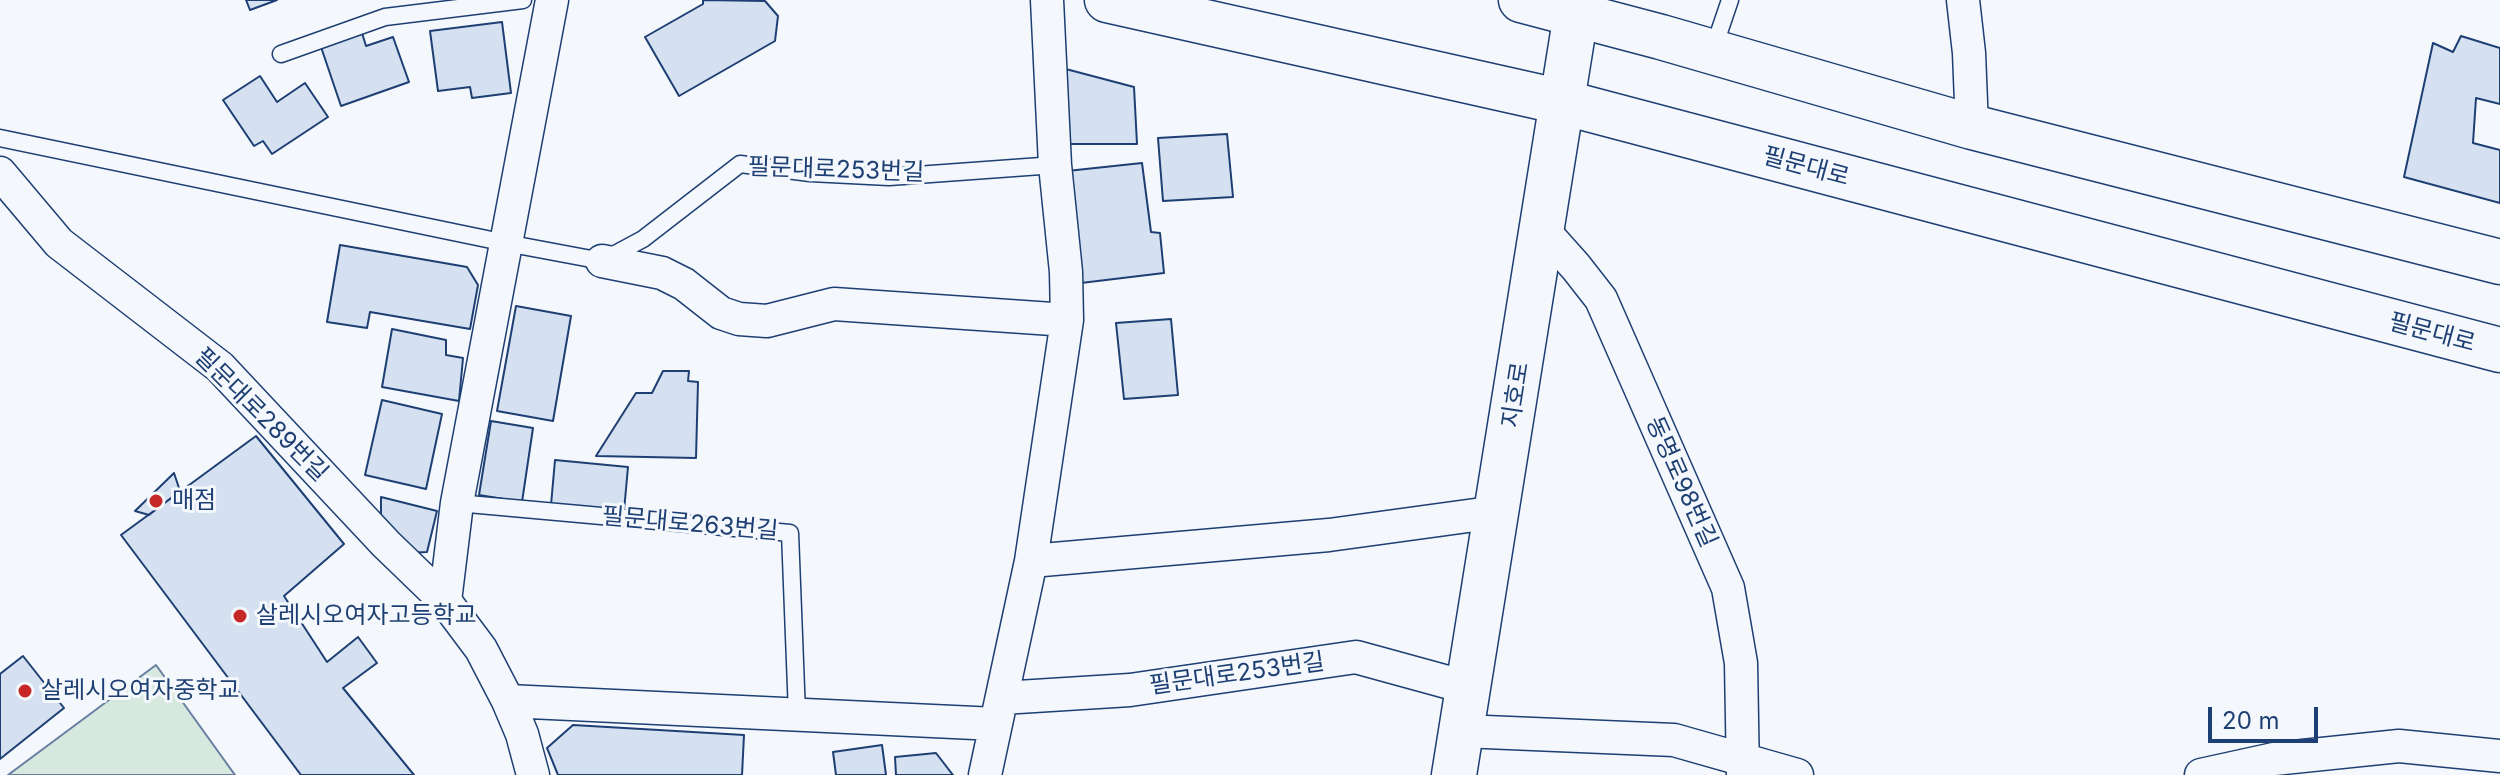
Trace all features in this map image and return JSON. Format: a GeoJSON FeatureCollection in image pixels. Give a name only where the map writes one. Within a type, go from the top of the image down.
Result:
{"type":"FeatureCollection","features":[{"type":"Feature","properties":{"kind":"main road","name":"필문대로"},"geometry":{"type":"LineString","coordinates":[[1107,0],[1562,102],[2500,350]]}},
{"type":"Feature","properties":{"kind":"main road"},"geometry":{"type":"LineString","coordinates":[[1521,0],[1577,7],[1712,51],[1972,127],[2500,262]]}},
{"type":"Feature","properties":{"kind":"main road","name":"지호로"},"geometry":{"type":"LineString","coordinates":[[1454,775],[1577,7]]}},
{"type":"Feature","properties":{"kind":"street"},"geometry":{"type":"LineString","coordinates":[[533,775],[522,734],[508,701],[481,649],[445,601],[457,503],[552,0]]}},
{"type":"Feature","properties":{"kind":"street"},"geometry":{"type":"LineString","coordinates":[[985,775],[1031,561],[1067,320],[1047,0]]}},
{"type":"Feature","properties":{"kind":"street"},"geometry":{"type":"LineString","coordinates":[[1963,0],[1972,127]]}},
{"type":"Feature","properties":{"kind":"street","name":"필문대로289번길"},"geometry":{"type":"LineString","coordinates":[[0,173],[59,243],[220,367],[386,544],[445,601]]}},
{"type":"Feature","properties":{"kind":"street","name":"동명로98번길"},"geometry":{"type":"LineString","coordinates":[[1542,229],[1601,299],[1728,588],[1741,663],[1743,768]]}},
{"type":"Feature","properties":{"kind":"street"},"geometry":{"type":"LineString","coordinates":[[602,261],[662,273],[684,284],[721,313],[739,319],[767,321],[834,304],[1067,320]]}},
{"type":"Feature","properties":{"kind":"street"},"geometry":{"type":"LineString","coordinates":[[1031,561],[1329,535],[1497,512]]}},
{"type":"Feature","properties":{"kind":"street","name":"필문대로253번길"},"geometry":{"type":"LineString","coordinates":[[999,711],[1356,657],[1469,688]]}},
{"type":"Feature","properties":{"kind":"street"},"geometry":{"type":"LineString","coordinates":[[508,701],[797,714],[999,711]]}},
{"type":"Feature","properties":{"kind":"street"},"geometry":{"type":"LineString","coordinates":[[1462,731],[1674,740],[1743,768],[1797,775]]}},
{"type":"Feature","properties":{"kind":"street"},"geometry":{"type":"LineString","coordinates":[[2201,775],[2274,759],[2329,764],[2399,746],[2500,756]]}},
{"type":"Feature","properties":{"kind":"lane"},"geometry":{"type":"LineString","coordinates":[[281,54],[385,17],[523,0]]}},
{"type":"Feature","properties":{"kind":"lane"},"geometry":{"type":"LineString","coordinates":[[1712,51],[1730,0]]}},
{"type":"Feature","properties":{"kind":"lane"},"geometry":{"type":"LineString","coordinates":[[0,138],[602,261]]}},
{"type":"Feature","properties":{"kind":"lane","name":"필문대로253번길"},"geometry":{"type":"LineString","coordinates":[[602,261],[643,239],[740,164],[810,173],[889,177],[1055,165]]}},
{"type":"Feature","properties":{"kind":"lane","name":"필문대로263번길"},"geometry":{"type":"LineString","coordinates":[[457,503],[790,533],[797,714]]}},
{"type":"Feature","properties":{"kind":"shaded area"},"geometry":{"type":"Polygon","coordinates":[[[156,665],[235,775],[8,775],[156,665]]]}},
{"type":"Feature","properties":{"kind":"building"},"geometry":{"type":"Polygon","coordinates":[[[246,0],[277,0],[250,10],[246,0]]]}},
{"type":"Feature","properties":{"kind":"building"},"geometry":{"type":"Polygon","coordinates":[[[703,0],[765,1],[778,16],[775,41],[679,96],[645,37],[703,4],[703,0]]]}},
{"type":"Feature","properties":{"kind":"building"},"geometry":{"type":"Polygon","coordinates":[[[502,22],[511,93],[472,98],[470,87],[438,91],[430,31],[502,22]]]}},
{"type":"Feature","properties":{"kind":"building"},"geometry":{"type":"Polygon","coordinates":[[[362,33],[366,46],[393,37],[409,82],[341,106],[321,47],[362,33]]]}},
{"type":"Feature","properties":{"kind":"building"},"geometry":{"type":"Polygon","coordinates":[[[2461,36],[2500,48],[2500,104],[2476,98],[2473,143],[2500,150],[2500,203],[2404,177],[2433,43],[2453,52],[2461,36]]]}},
{"type":"Feature","properties":{"kind":"building"},"geometry":{"type":"Polygon","coordinates":[[[1062,68],[1134,87],[1137,144],[1064,144],[1062,68]]]}},
{"type":"Feature","properties":{"kind":"building"},"geometry":{"type":"Polygon","coordinates":[[[260,76],[277,102],[305,83],[328,117],[272,154],[263,141],[254,146],[223,100],[260,76]]]}},
{"type":"Feature","properties":{"kind":"building"},"geometry":{"type":"Polygon","coordinates":[[[1227,134],[1233,197],[1163,201],[1158,138],[1227,134]]]}},
{"type":"Feature","properties":{"kind":"building"},"geometry":{"type":"Polygon","coordinates":[[[1142,163],[1151,232],[1160,233],[1164,273],[1081,283],[1067,171],[1142,163]]]}},
{"type":"Feature","properties":{"kind":"building"},"geometry":{"type":"Polygon","coordinates":[[[340,245],[467,267],[478,285],[470,329],[370,312],[367,328],[327,322],[340,245]]]}},
{"type":"Feature","properties":{"kind":"building"},"geometry":{"type":"Polygon","coordinates":[[[516,306],[571,316],[553,421],[497,411],[516,306]]]}},
{"type":"Feature","properties":{"kind":"building"},"geometry":{"type":"Polygon","coordinates":[[[1171,319],[1178,395],[1124,399],[1116,323],[1171,319]]]}},
{"type":"Feature","properties":{"kind":"building"},"geometry":{"type":"Polygon","coordinates":[[[392,329],[446,340],[446,355],[463,358],[459,401],[382,387],[392,329]]]}},
{"type":"Feature","properties":{"kind":"building"},"geometry":{"type":"Polygon","coordinates":[[[663,371],[689,371],[688,381],[698,382],[696,458],[596,456],[636,393],[652,393],[663,371]]]}},
{"type":"Feature","properties":{"kind":"building"},"geometry":{"type":"Polygon","coordinates":[[[382,400],[442,414],[426,489],[365,475],[382,400]]]}},
{"type":"Feature","properties":{"kind":"building"},"geometry":{"type":"Polygon","coordinates":[[[491,421],[533,428],[522,502],[479,495],[491,421]]]}},
{"type":"Feature","properties":{"kind":"building","name":"살레시오여자고등학교"},"geometry":{"type":"Polygon","coordinates":[[[256,436],[344,544],[284,596],[327,662],[358,637],[377,663],[343,688],[414,775],[301,775],[121,535],[256,436]]]}},
{"type":"Feature","properties":{"kind":"building"},"geometry":{"type":"Polygon","coordinates":[[[555,460],[628,467],[624,511],[551,505],[555,460]]]}},
{"type":"Feature","properties":{"kind":"building","name":"매점"},"geometry":{"type":"Polygon","coordinates":[[[174,473],[180,491],[149,515],[135,511],[174,473]]]}},
{"type":"Feature","properties":{"kind":"building"},"geometry":{"type":"Polygon","coordinates":[[[381,497],[437,511],[427,552],[406,553],[381,527],[381,497]]]}},
{"type":"Feature","properties":{"kind":"building","name":"살레시오여자중학교"},"geometry":{"type":"Polygon","coordinates":[[[23,656],[64,708],[0,759],[0,674],[23,656]]]}},
{"type":"Feature","properties":{"kind":"building"},"geometry":{"type":"Polygon","coordinates":[[[573,725],[744,735],[742,775],[558,775],[547,748],[573,725]]]}},
{"type":"Feature","properties":{"kind":"building"},"geometry":{"type":"Polygon","coordinates":[[[882,745],[886,775],[836,775],[833,752],[882,745]]]}},
{"type":"Feature","properties":{"kind":"building"},"geometry":{"type":"Polygon","coordinates":[[[936,753],[953,775],[896,775],[895,757],[936,753]]]}},
{"type":"Feature","properties":{"kind":"place","name":"매점"},"geometry":{"type":"Point","coordinates":[156,501]}},
{"type":"Feature","properties":{"kind":"place","name":"살레시오여자고등학교"},"geometry":{"type":"Point","coordinates":[240,616]}},
{"type":"Feature","properties":{"kind":"place","name":"살레시오여자중학교"},"geometry":{"type":"Point","coordinates":[25,691]}}]}
